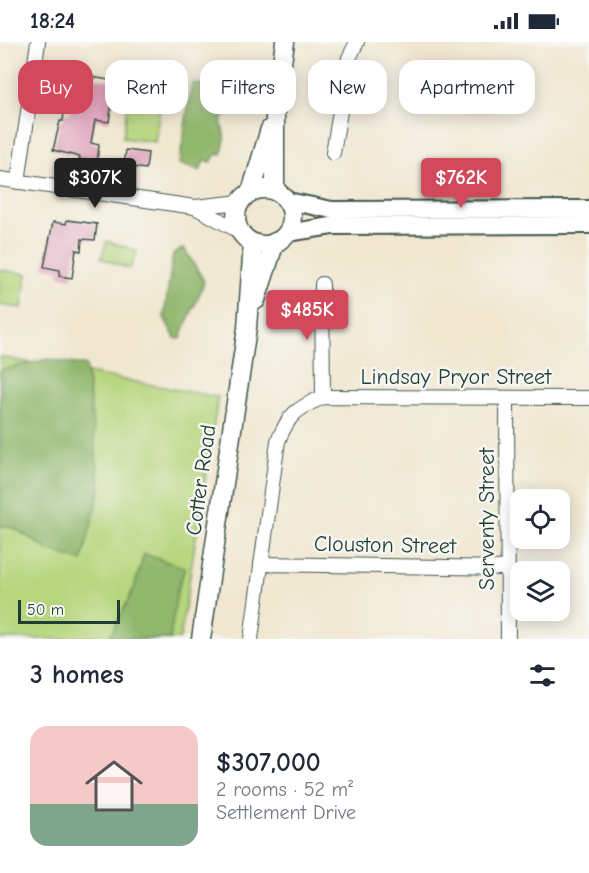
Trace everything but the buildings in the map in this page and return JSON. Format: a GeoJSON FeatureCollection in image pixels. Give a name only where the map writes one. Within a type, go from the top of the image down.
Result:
{"type":"FeatureCollection","features":[{"type":"Feature","properties":{"kind":"main road"},"geometry":{"type":"LineString","coordinates":[[282,60],[285,42]]}},
{"type":"Feature","properties":{"kind":"main road"},"geometry":{"type":"LineString","coordinates":[[274,114],[236,217],[247,237],[268,244],[281,238],[292,218],[281,196],[275,114]]}},
{"type":"Feature","properties":{"kind":"main road"},"geometry":{"type":"LineString","coordinates":[[245,197],[267,189],[281,196]]}},
{"type":"Feature","properties":{"kind":"main road","name":"Cotter Road"},"geometry":{"type":"LineString","coordinates":[[201,639],[247,328],[247,237]]}},
{"type":"Feature","properties":{"kind":"main road","name":"Cotter Road"},"geometry":{"type":"LineString","coordinates":[[247,328],[281,238]]}},
{"type":"Feature","properties":{"kind":"street"},"geometry":{"type":"LineString","coordinates":[[18,182],[38,42]]}},
{"type":"Feature","properties":{"kind":"street"},"geometry":{"type":"LineString","coordinates":[[333,153],[349,58],[357,42]]}},
{"type":"Feature","properties":{"kind":"street"},"geometry":{"type":"LineString","coordinates":[[0,179],[195,207],[245,197]]}},
{"type":"Feature","properties":{"kind":"street"},"geometry":{"type":"LineString","coordinates":[[281,196],[332,210],[589,209]]}},
{"type":"Feature","properties":{"kind":"street"},"geometry":{"type":"LineString","coordinates":[[195,207],[247,237]]}},
{"type":"Feature","properties":{"kind":"street"},"geometry":{"type":"LineString","coordinates":[[281,238],[332,226],[589,225]]}},
{"type":"Feature","properties":{"kind":"street"},"geometry":{"type":"LineString","coordinates":[[322,284],[323,397]]}},
{"type":"Feature","properties":{"kind":"street","name":"Lindsay Pryor Street"},"geometry":{"type":"LineString","coordinates":[[251,639],[278,441],[287,418],[302,406],[323,397],[589,398]]}},
{"type":"Feature","properties":{"kind":"street","name":"Serventy Street"},"geometry":{"type":"LineString","coordinates":[[507,398],[508,639]]}},
{"type":"Feature","properties":{"kind":"street","name":"Clouston Street"},"geometry":{"type":"LineString","coordinates":[[261,564],[508,568]]}},
{"type":"Feature","properties":{"kind":"green space"},"geometry":{"type":"Polygon","coordinates":[[[192,83],[200,84],[200,114],[226,114],[221,121],[225,138],[222,155],[216,154],[211,162],[204,160],[200,171],[179,164],[192,83]]]}},
{"type":"Feature","properties":{"kind":"green space"},"geometry":{"type":"Polygon","coordinates":[[[126,114],[159,114],[155,142],[123,138],[126,114]]]}},
{"type":"Feature","properties":{"kind":"green space"},"geometry":{"type":"Polygon","coordinates":[[[107,241],[137,251],[130,269],[101,258],[107,241]]]}},
{"type":"Feature","properties":{"kind":"green space"},"geometry":{"type":"Polygon","coordinates":[[[184,248],[204,281],[181,339],[175,338],[164,317],[173,254],[184,248]]]}},
{"type":"Feature","properties":{"kind":"green space"},"geometry":{"type":"Polygon","coordinates":[[[0,270],[27,274],[22,308],[0,305],[0,270]]]}},
{"type":"Feature","properties":{"kind":"green space"},"geometry":{"type":"Polygon","coordinates":[[[0,357],[218,397],[180,639],[0,639],[0,357]]]}},
{"type":"Feature","properties":{"kind":"green space"},"geometry":{"type":"Polygon","coordinates":[[[48,359],[86,366],[100,490],[82,561],[50,551],[16,529],[0,525],[0,370],[48,359]]]}},
{"type":"Feature","properties":{"kind":"green space"},"geometry":{"type":"Polygon","coordinates":[[[144,554],[185,568],[177,592],[170,639],[109,639],[134,588],[144,554]]]}}]}
